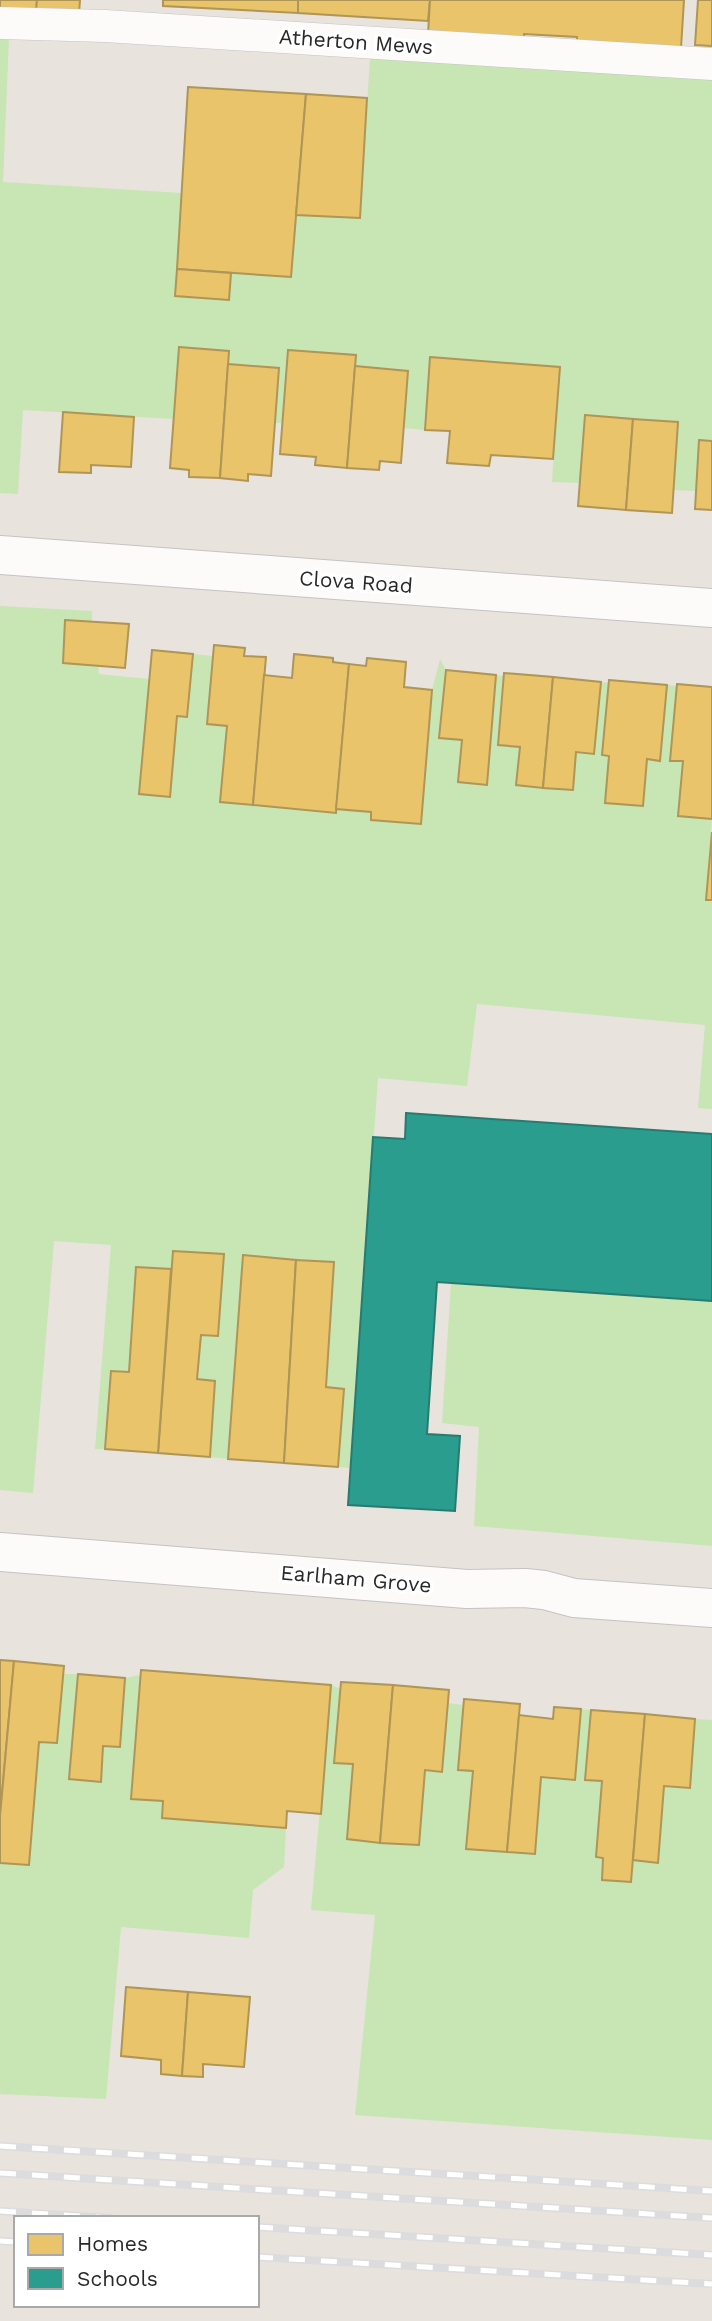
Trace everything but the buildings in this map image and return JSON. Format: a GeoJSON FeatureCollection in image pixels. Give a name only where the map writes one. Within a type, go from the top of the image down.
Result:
{"type":"FeatureCollection","features":[{"type":"Feature","properties":{"kind":"street","name":"Clova Road"},"geometry":{"type":"LineString","coordinates":[[0,555],[712,608]]}},
{"type":"Feature","properties":{"kind":"street","name":"Earlham Grove"},"geometry":{"type":"LineString","coordinates":[[0,1552],[467,1589],[525,1588],[574,1598],[712,1608]]}},
{"type":"Feature","properties":{"kind":"lane","name":"Atherton Mews"},"geometry":{"type":"LineString","coordinates":[[0,23],[105,26],[339,47],[427,48],[712,64]]}},
{"type":"Feature","properties":{"kind":"green space"},"geometry":{"type":"Polygon","coordinates":[[[0,38],[9,38],[3,182],[182,193],[175,296],[229,300],[231,273],[291,276],[296,215],[360,218],[370,57],[712,76],[712,441],[699,440],[696,491],[673,490],[678,423],[586,415],[580,483],[552,482],[559,367],[430,357],[425,430],[404,428],[408,371],[355,366],[355,355],[288,350],[282,423],[275,423],[228,364],[229,351],[179,347],[173,419],[23,410],[18,494],[0,493],[0,38]]]}},
{"type":"Feature","properties":{"kind":"green space"},"geometry":{"type":"Polygon","coordinates":[[[0,606],[92,611],[92,621],[65,620],[63,663],[98,666],[99,674],[149,679],[140,794],[170,797],[177,716],[187,716],[193,654],[213,656],[227,726],[220,802],[335,813],[336,809],[371,812],[371,820],[420,824],[432,690],[440,659],[446,670],[439,738],[462,740],[458,782],[487,784],[496,675],[503,676],[498,744],[520,747],[516,785],[576,752],[594,753],[601,682],[609,683],[602,755],[609,756],[606,803],[643,806],[647,759],[660,760],[667,685],[677,686],[670,760],[683,761],[678,816],[712,819],[706,899],[712,900],[712,1109],[698,1108],[705,1025],[477,1004],[467,1086],[378,1078],[350,1468],[338,1467],[344,1389],[326,1387],[334,1262],[243,1255],[228,1459],[210,1457],[215,1381],[197,1379],[201,1335],[218,1336],[224,1254],[173,1251],[171,1269],[136,1267],[129,1372],[111,1372],[105,1449],[95,1449],[111,1245],[54,1241],[33,1493],[0,1490],[0,606]]]}},
{"type":"Feature","properties":{"kind":"green space"},"geometry":{"type":"Polygon","coordinates":[[[451,1283],[712,1301],[712,1546],[474,1526],[479,1427],[442,1423],[451,1283]]]}},
{"type":"Feature","properties":{"kind":"green space"},"geometry":{"type":"Polygon","coordinates":[[[63,1674],[78,1674],[69,1779],[100,1782],[103,1746],[120,1747],[125,1678],[140,1675],[131,1799],[163,1801],[162,1818],[286,1828],[284,1867],[253,1890],[249,1938],[121,1927],[106,2099],[0,2094],[0,1863],[29,1865],[39,1742],[57,1743],[63,1674]]]}},
{"type":"Feature","properties":{"kind":"green space"},"geometry":{"type":"Polygon","coordinates":[[[331,1685],[341,1689],[335,1762],[353,1764],[347,1839],[380,1843],[425,1770],[442,1771],[448,1703],[463,1705],[459,1770],[575,1780],[581,1709],[591,1710],[586,1779],[602,1781],[596,1856],[603,1858],[602,1880],[630,1882],[633,1860],[658,1863],[664,1786],[690,1788],[695,1719],[712,1720],[712,2140],[355,2115],[375,1915],[311,1910],[331,1685]]]}},
{"type":"Feature","properties":{"kind":"railway"},"geometry":{"type":"LineString","coordinates":[[0,2146],[712,2191]]}},
{"type":"Feature","properties":{"kind":"railway"},"geometry":{"type":"LineString","coordinates":[[0,2173],[712,2218]]}},
{"type":"Feature","properties":{"kind":"railway"},"geometry":{"type":"LineString","coordinates":[[0,2211],[79,2216]]}},
{"type":"Feature","properties":{"kind":"railway"},"geometry":{"type":"LineString","coordinates":[[259,2227],[712,2255]]}},
{"type":"Feature","properties":{"kind":"railway"},"geometry":{"type":"LineString","coordinates":[[0,2241],[14,2242]]}},
{"type":"Feature","properties":{"kind":"railway"},"geometry":{"type":"LineString","coordinates":[[259,2257],[712,2284]]}}]}
